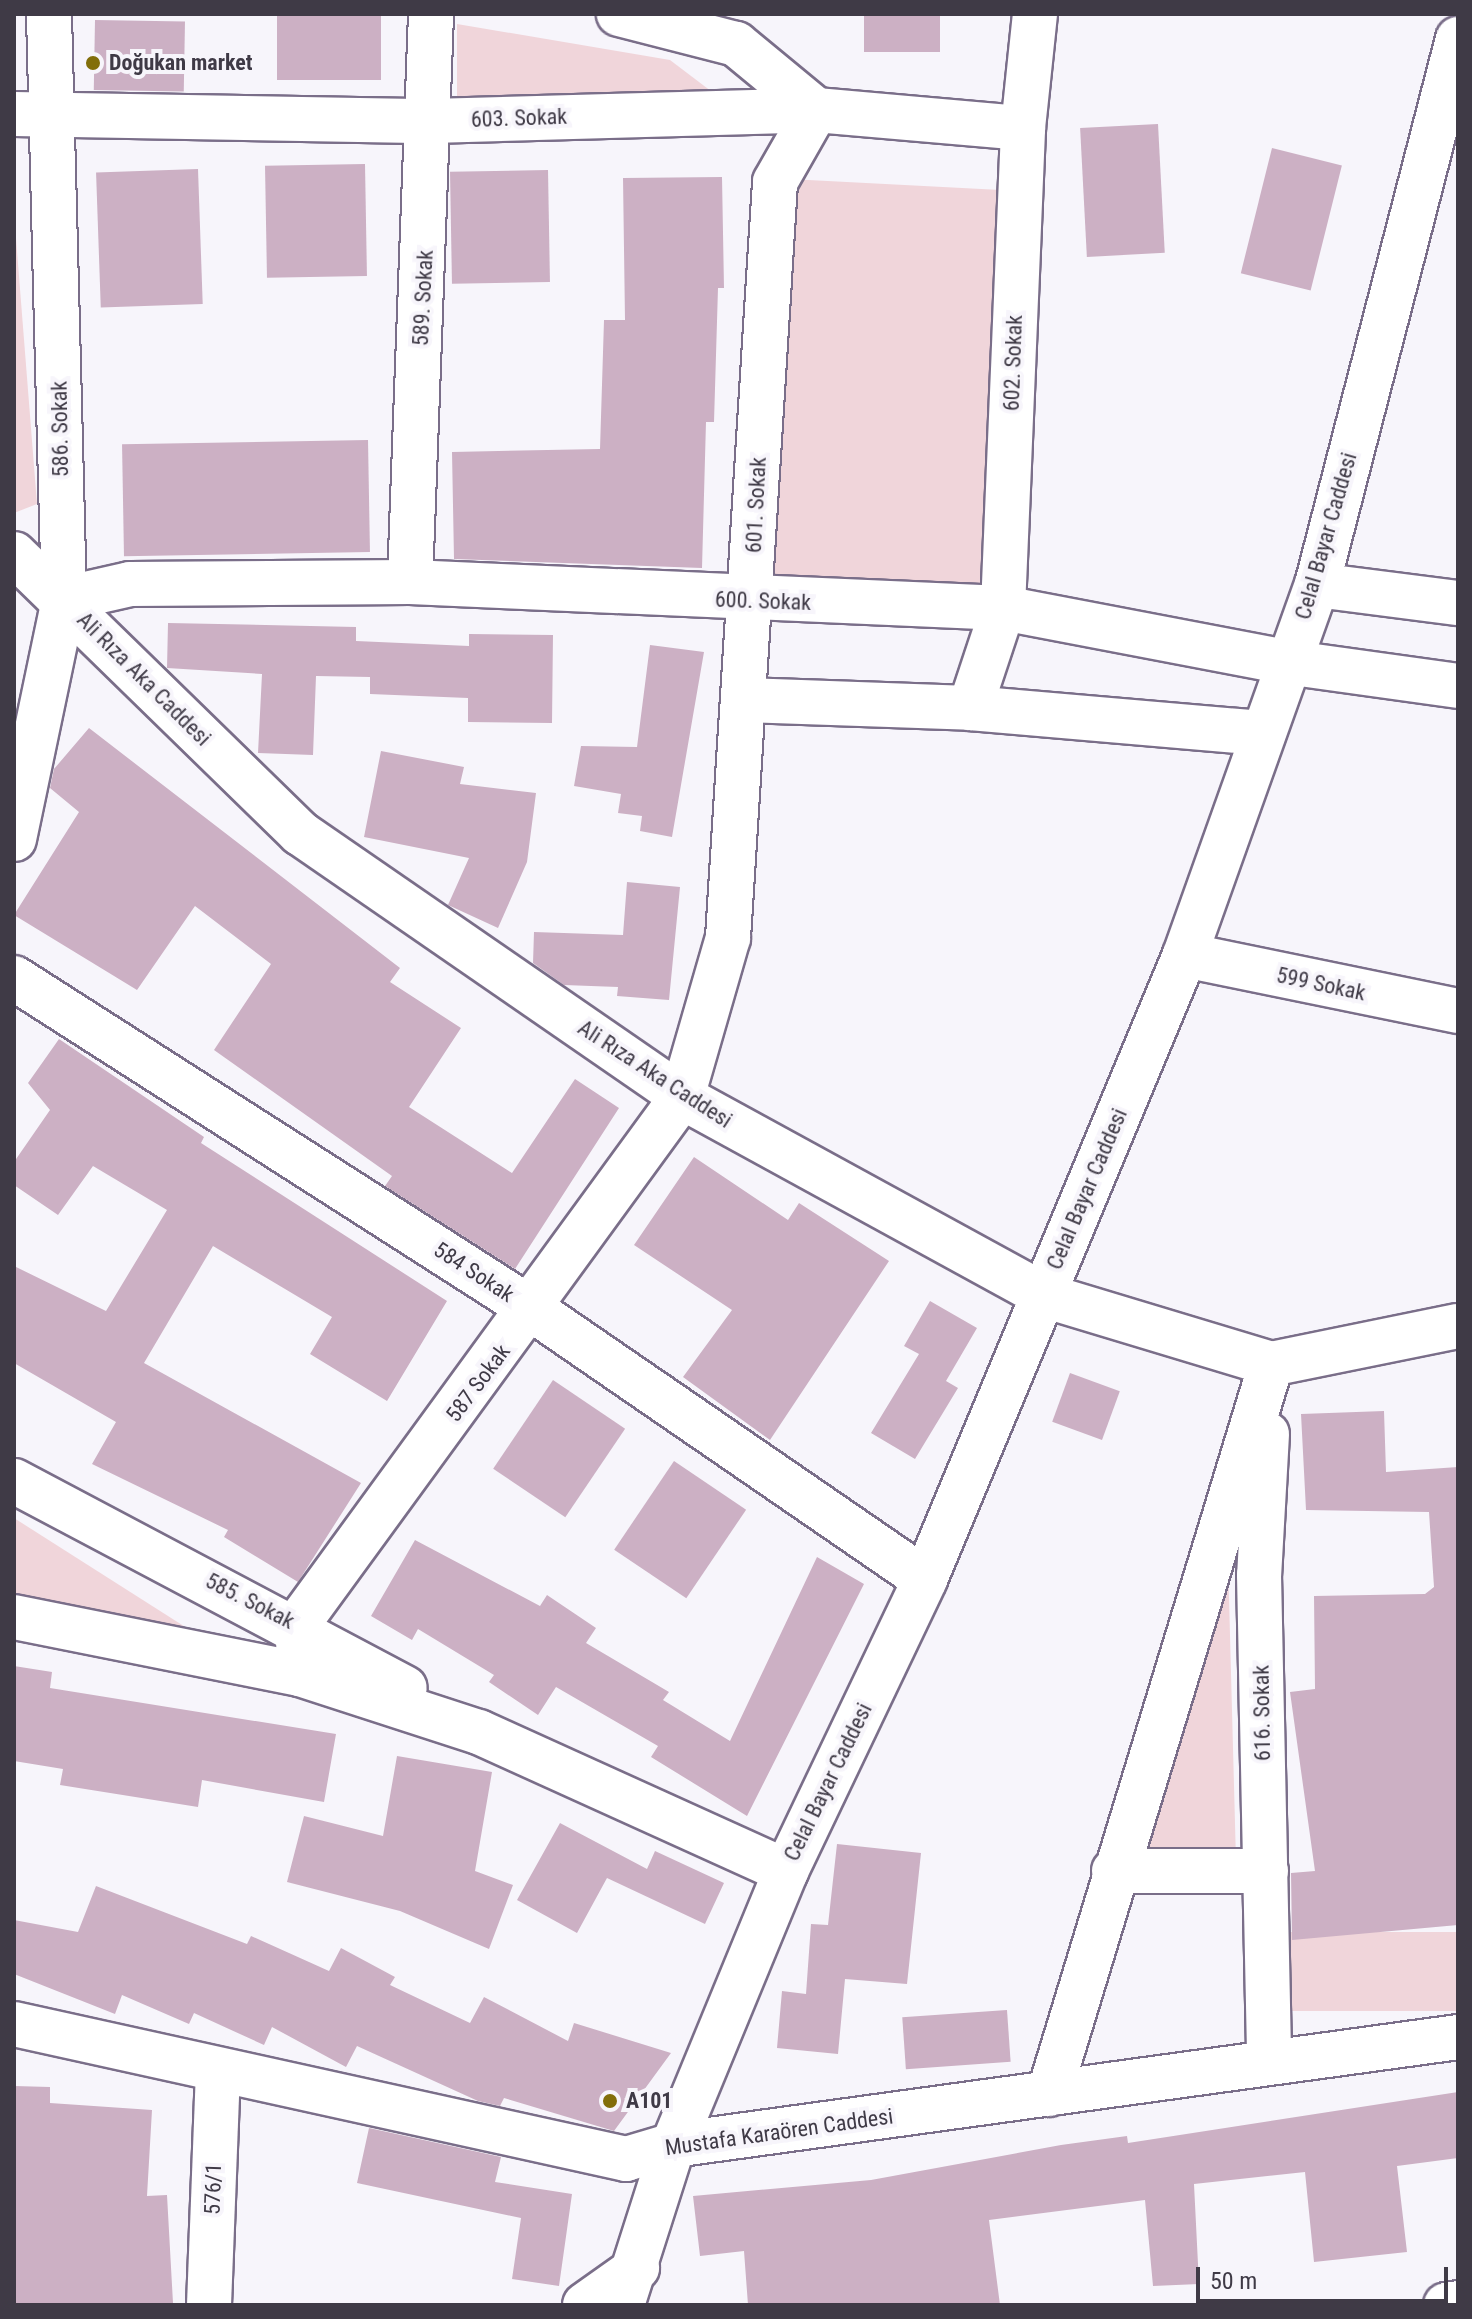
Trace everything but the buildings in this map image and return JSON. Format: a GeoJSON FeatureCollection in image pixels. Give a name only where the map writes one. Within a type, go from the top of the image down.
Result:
{"type":"FeatureCollection","features":[{"type":"Feature","properties":{"kind":"street","name":"586. Sokak"},"geometry":{"type":"LineString","coordinates":[[14,839],[64,599],[33,112],[49,14]]}},
{"type":"Feature","properties":{"kind":"street","name":"589. Sokak"},"geometry":{"type":"LineString","coordinates":[[410,582],[431,121],[431,14]]}},
{"type":"Feature","properties":{"kind":"street"},"geometry":{"type":"LineString","coordinates":[[619,14],[736,44],[816,110]]}},
{"type":"Feature","properties":{"kind":"street","name":"602. Sokak"},"geometry":{"type":"LineString","coordinates":[[970,708],[1003,608],[1023,128],[1035,14]]}},
{"type":"Feature","properties":{"kind":"street","name":"Celal Bayar Caddesi"},"geometry":{"type":"LineString","coordinates":[[630,2287],[673,2145],[786,1871],[925,1579],[1185,955],[1259,733],[1317,585],[1458,39]]}},
{"type":"Feature","properties":{"kind":"street","name":"603. Sokak"},"geometry":{"type":"LineString","coordinates":[[33,112],[431,121],[816,110],[1023,128]]}},
{"type":"Feature","properties":{"kind":"street","name":"601. Sokak"},"geometry":{"type":"LineString","coordinates":[[682,1097],[728,938],[775,182],[816,110]]}},
{"type":"Feature","properties":{"kind":"street","name":"Ali Rıza Aka Caddesi"},"geometry":{"type":"LineString","coordinates":[[14,554],[64,599],[300,833],[682,1097],[1043,1295],[1271,1364],[1458,1326]]}},
{"type":"Feature","properties":{"kind":"street","name":"600. Sokak"},"geometry":{"type":"LineString","coordinates":[[64,599],[130,584],[410,582],[750,601],[1003,608],[1286,662],[1458,686]]}},
{"type":"Feature","properties":{"kind":"street"},"geometry":{"type":"LineString","coordinates":[[1317,585],[1458,603]]}},
{"type":"Feature","properties":{"kind":"street"},"geometry":{"type":"LineString","coordinates":[[744,700],[970,708],[1259,733]]}},
{"type":"Feature","properties":{"kind":"street","name":"599 Sokak"},"geometry":{"type":"LineString","coordinates":[[1185,955],[1458,1011]]}},
{"type":"Feature","properties":{"kind":"street","name":"584 Sokak"},"geometry":{"type":"LineString","coordinates":[[14,978],[533,1310],[925,1579]]}},
{"type":"Feature","properties":{"kind":"street","name":"587 Sokak"},"geometry":{"type":"LineString","coordinates":[[297,1625],[533,1310],[682,1097]]}},
{"type":"Feature","properties":{"kind":"street"},"geometry":{"type":"LineString","coordinates":[[1049,2094],[1114,1871],[1271,1364]]}},
{"type":"Feature","properties":{"kind":"street","name":"616. Sokak"},"geometry":{"type":"LineString","coordinates":[[1269,2062],[1259,1575],[1271,1364]]}},
{"type":"Feature","properties":{"kind":"street","name":"585. Sokak"},"geometry":{"type":"LineString","coordinates":[[14,1481],[297,1625],[479,1732],[786,1871]]}},
{"type":"Feature","properties":{"kind":"street","name":"585. Sokak"},"geometry":{"type":"LineString","coordinates":[[14,1617],[300,1674],[479,1732]]}},
{"type":"Feature","properties":{"kind":"street"},"geometry":{"type":"LineString","coordinates":[[297,1625],[300,1674]]}},
{"type":"Feature","properties":{"kind":"street"},"geometry":{"type":"LineString","coordinates":[[1114,1871],[1266,1871]]}},
{"type":"Feature","properties":{"kind":"street","name":"Mustafa Karaören Caddesi"},"geometry":{"type":"LineString","coordinates":[[14,2024],[218,2072],[626,2159],[673,2145],[1458,2037]]}},
{"type":"Feature","properties":{"kind":"street","name":"576/1"},"geometry":{"type":"LineString","coordinates":[[209,2305],[218,2072]]}},
{"type":"Feature","properties":{"kind":"street"},"geometry":{"type":"LineString","coordinates":[[585,2305],[630,2287]]}},
{"type":"Feature","properties":{"kind":"street"},"geometry":{"type":"LineString","coordinates":[[1446,2305],[1458,2303]]}},
{"type":"Feature","properties":{"kind":"shaded area"},"geometry":{"type":"Polygon","coordinates":[[[457,24],[670,60],[728,104],[457,106],[457,24]]]}},
{"type":"Feature","properties":{"kind":"shaded area"},"geometry":{"type":"Polygon","coordinates":[[[789,179],[1001,190],[980,590],[768,578],[789,179]]]}},
{"type":"Feature","properties":{"kind":"shaded area"},"geometry":{"type":"Polygon","coordinates":[[[14,213],[37,504],[14,513],[14,213]]]}},
{"type":"Feature","properties":{"kind":"shaded area"},"geometry":{"type":"Polygon","coordinates":[[[14,1518],[223,1651],[14,1607],[14,1518]]]}},
{"type":"Feature","properties":{"kind":"shaded area"},"geometry":{"type":"Polygon","coordinates":[[[1228,1560],[1236,1861],[1131,1858],[1228,1560]]]}},
{"type":"Feature","properties":{"kind":"shaded area"},"geometry":{"type":"Polygon","coordinates":[[[1282,1932],[1458,1932],[1458,2011],[1282,2011],[1282,1932]]]}},
{"type":"Feature","properties":{"kind":"place","name":"Doğukan market"},"geometry":{"type":"Point","coordinates":[93,63]}},
{"type":"Feature","properties":{"kind":"place","name":"A101"},"geometry":{"type":"Point","coordinates":[610,2101]}}]}
